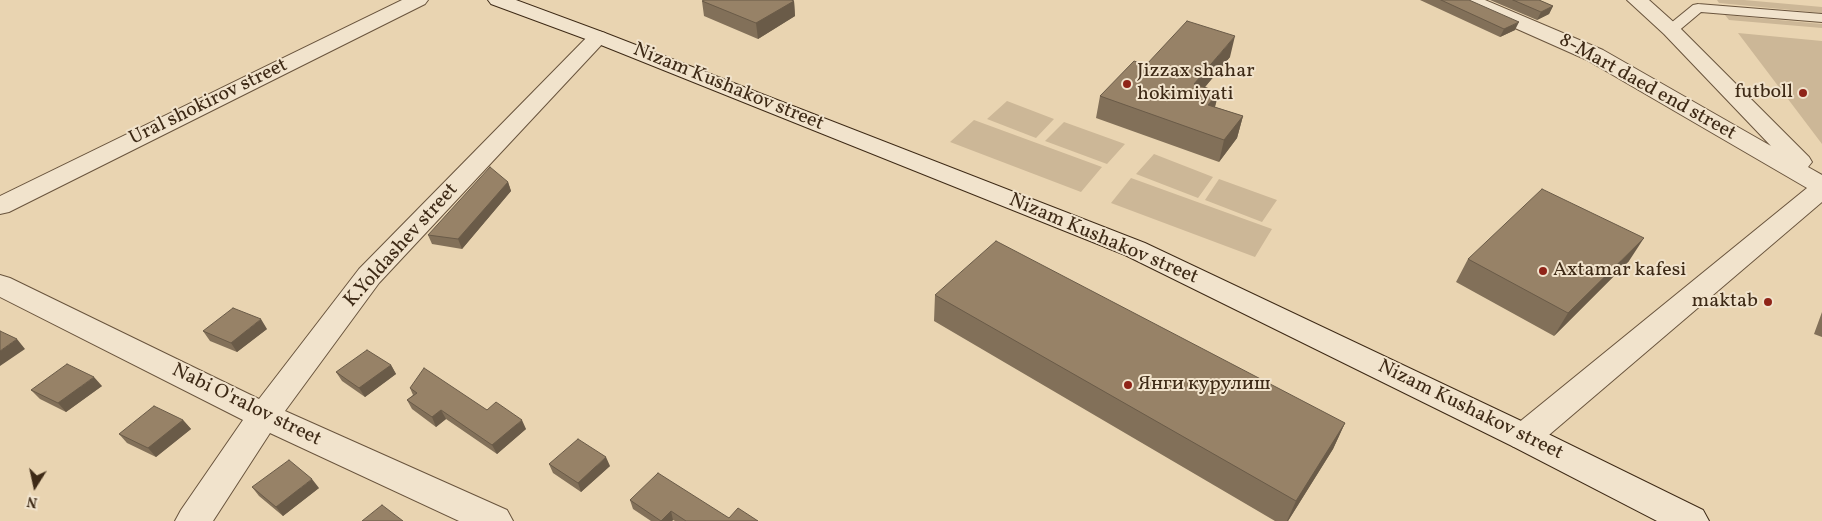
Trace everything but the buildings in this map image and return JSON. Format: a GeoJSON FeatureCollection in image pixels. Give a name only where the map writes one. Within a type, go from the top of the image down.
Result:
{"type":"FeatureCollection","features":[{"type":"Feature","properties":{"kind":"street","name":"Ural shokirov street"},"geometry":{"type":"LineString","coordinates":[[0,206],[418,0]]}},
{"type":"Feature","properties":{"kind":"street","name":"Nizam Kushakov street"},"geometry":{"type":"LineString","coordinates":[[498,0],[598,37],[1135,249],[1524,437],[1690,521]]}},
{"type":"Feature","properties":{"kind":"street","name":"8-Mart daed end street"},"geometry":{"type":"LineString","coordinates":[[1468,0],[1595,55],[1822,186]]}},
{"type":"Feature","properties":{"kind":"street"},"geometry":{"type":"LineString","coordinates":[[1524,437],[1822,186],[1671,30],[1638,0]]}},
{"type":"Feature","properties":{"kind":"street","name":"K.Yoldashev street"},"geometry":{"type":"LineString","coordinates":[[193,521],[264,416],[369,276],[598,37]]}},
{"type":"Feature","properties":{"kind":"street","name":"Nabi O'ralov street"},"geometry":{"type":"LineString","coordinates":[[0,285],[264,416],[496,521]]}},
{"type":"Feature","properties":{"kind":"lane"},"geometry":{"type":"LineString","coordinates":[[1671,30],[1698,8],[1822,18]]}},
{"type":"Feature","properties":{"kind":"shaded area"},"geometry":{"type":"Polygon","coordinates":[[[1717,0],[1744,0],[1822,7],[1822,13],[1719,3],[1717,0]]]}},
{"type":"Feature","properties":{"kind":"shaded area"},"geometry":{"type":"Polygon","coordinates":[[[1725,15],[1822,24],[1822,28],[1729,20],[1725,15]]]}},
{"type":"Feature","properties":{"kind":"shaded area","name":"futboll"},"geometry":{"type":"Polygon","coordinates":[[[1738,33],[1822,41],[1822,144],[1738,33]]]}},
{"type":"Feature","properties":{"kind":"shaded area"},"geometry":{"type":"Polygon","coordinates":[[[1007,101],[1054,119],[1036,138],[987,119],[1007,101]]]}},
{"type":"Feature","properties":{"kind":"shaded area"},"geometry":{"type":"Polygon","coordinates":[[[974,120],[1102,167],[1081,192],[950,142],[974,120]]]}},
{"type":"Feature","properties":{"kind":"shaded area"},"geometry":{"type":"Polygon","coordinates":[[[1064,122],[1125,144],[1107,164],[1045,141],[1064,122]]]}},
{"type":"Feature","properties":{"kind":"shaded area"},"geometry":{"type":"Polygon","coordinates":[[[1154,154],[1213,177],[1198,198],[1136,174],[1154,154]]]}},
{"type":"Feature","properties":{"kind":"shaded area"},"geometry":{"type":"Polygon","coordinates":[[[1131,178],[1272,229],[1255,257],[1111,203],[1131,178]]]}},
{"type":"Feature","properties":{"kind":"shaded area"},"geometry":{"type":"Polygon","coordinates":[[[1219,179],[1277,200],[1262,222],[1205,200],[1219,179]]]}},
{"type":"Feature","properties":{"kind":"place","name":"Jizzax shahar hokimiyati"},"geometry":{"type":"Point","coordinates":[1127,84]}},
{"type":"Feature","properties":{"kind":"place","name":"futboll"},"geometry":{"type":"Point","coordinates":[1803,93]}},
{"type":"Feature","properties":{"kind":"place","name":"Axtamar kafesi"},"geometry":{"type":"Point","coordinates":[1543,271]}},
{"type":"Feature","properties":{"kind":"place","name":"maktab"},"geometry":{"type":"Point","coordinates":[1768,302]}},
{"type":"Feature","properties":{"kind":"place","name":"Янги курулиш"},"geometry":{"type":"Point","coordinates":[1128,385]}}]}
